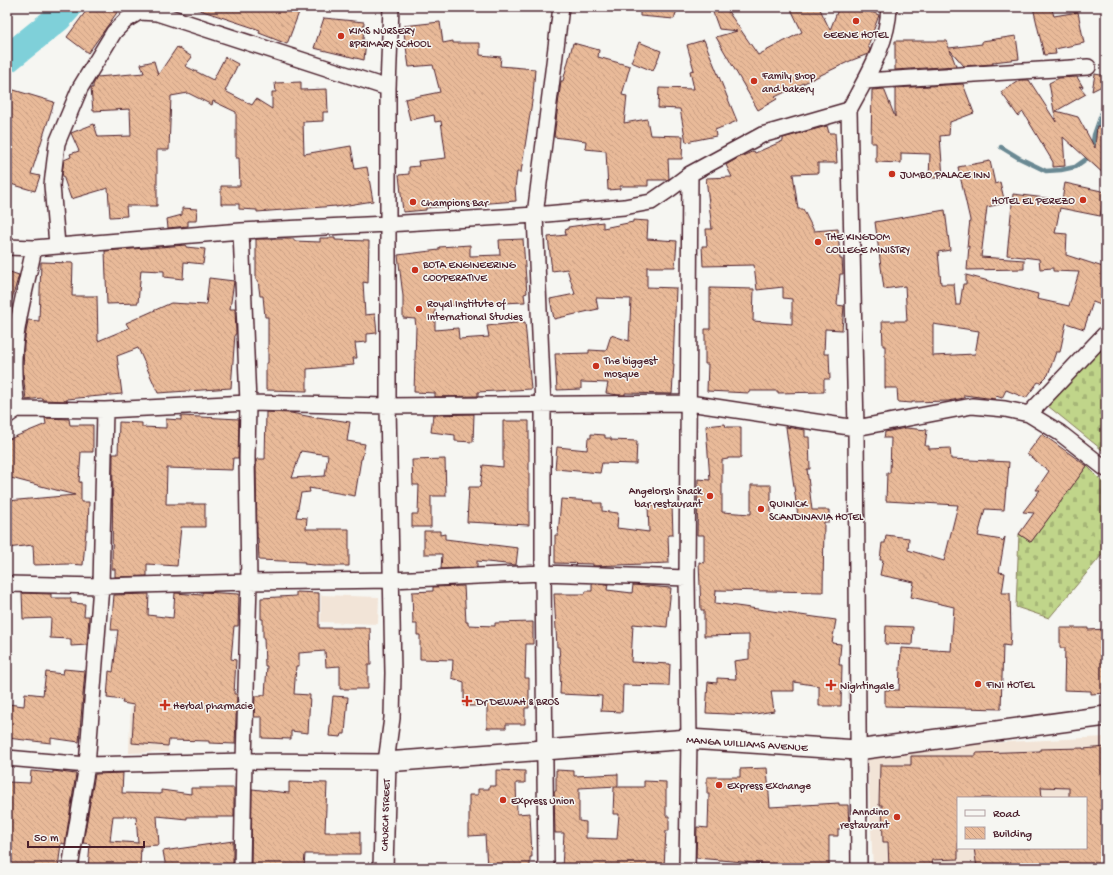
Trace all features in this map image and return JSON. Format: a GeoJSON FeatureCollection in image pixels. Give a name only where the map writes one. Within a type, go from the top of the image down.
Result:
{"type":"FeatureCollection","features":[{"type":"Feature","properties":{"kind":"main road","name":"MANGA WILLIAMS AVENUE"},"geometry":{"type":"LineString","coordinates":[[386,762],[689,739],[858,750],[1106,716]]}},
{"type":"Feature","properties":{"kind":"main road","name":"CHURCH STREET"},"geometry":{"type":"LineString","coordinates":[[383,868],[386,762]]}},
{"type":"Feature","properties":{"kind":"street"},"geometry":{"type":"LineString","coordinates":[[7,758],[87,765],[244,761],[386,762],[392,718],[393,673],[388,406],[387,224],[390,7]]}},
{"type":"Feature","properties":{"kind":"street"},"geometry":{"type":"LineString","coordinates":[[546,868],[543,404],[534,215],[561,7]]}},
{"type":"Feature","properties":{"kind":"street"},"geometry":{"type":"LineString","coordinates":[[859,868],[856,428],[849,110],[880,49],[889,7]]}},
{"type":"Feature","properties":{"kind":"street"},"geometry":{"type":"LineString","coordinates":[[57,245],[52,185],[56,143],[80,88],[114,32],[126,20],[139,12],[158,13],[388,88]]}},
{"type":"Feature","properties":{"kind":"street"},"geometry":{"type":"LineString","coordinates":[[865,81],[1088,67]]}},
{"type":"Feature","properties":{"kind":"street"},"geometry":{"type":"LineString","coordinates":[[7,247],[34,248],[241,231],[534,215],[624,207],[651,202],[690,174],[762,135],[849,110]]}},
{"type":"Feature","properties":{"kind":"street"},"geometry":{"type":"LineString","coordinates":[[687,868],[689,739],[687,578],[690,174]]}},
{"type":"Feature","properties":{"kind":"street"},"geometry":{"type":"LineString","coordinates":[[241,231],[248,403],[247,458],[249,582],[242,868]]}},
{"type":"Feature","properties":{"kind":"street"},"geometry":{"type":"LineString","coordinates":[[34,248],[18,321],[14,356],[12,413],[248,403],[388,406],[689,403],[856,428],[972,406],[1005,409],[1029,414],[1060,433],[1106,469]]}},
{"type":"Feature","properties":{"kind":"street"},"geometry":{"type":"LineString","coordinates":[[1029,414],[1106,333]]}},
{"type":"Feature","properties":{"kind":"street"},"geometry":{"type":"LineString","coordinates":[[70,868],[87,765],[101,586],[105,410]]}},
{"type":"Feature","properties":{"kind":"street"},"geometry":{"type":"LineString","coordinates":[[7,584],[101,586],[391,580],[543,572],[687,578]]}},
{"type":"Feature","properties":{"kind":"shaded area"},"geometry":{"type":"Polygon","coordinates":[[[321,595],[379,597],[378,624],[321,622],[321,595]]]}},
{"type":"Feature","properties":{"kind":"shaded area"},"geometry":{"type":"Polygon","coordinates":[[[168,687],[168,752],[129,753],[131,693],[168,687]]]}},
{"type":"Feature","properties":{"kind":"shaded area"},"geometry":{"type":"Polygon","coordinates":[[[1106,737],[1106,868],[873,868],[867,749],[1106,737]]]}},
{"type":"Feature","properties":{"kind":"green space"},"geometry":{"type":"Polygon","coordinates":[[[1106,344],[1106,453],[1048,406],[1106,344]]]}},
{"type":"Feature","properties":{"kind":"green space"},"geometry":{"type":"Polygon","coordinates":[[[1087,466],[1106,485],[1106,550],[1049,618],[1016,607],[1019,534],[1031,542],[1087,466]]]}},
{"type":"Feature","properties":{"kind":"building"},"geometry":{"type":"Polygon","coordinates":[[[89,7],[121,7],[88,53],[67,37],[89,7]]]}},
{"type":"Feature","properties":{"kind":"building"},"geometry":{"type":"Polygon","coordinates":[[[198,7],[301,7],[287,44],[259,33],[260,30],[197,9],[198,7]]]}},
{"type":"Feature","properties":{"kind":"building"},"geometry":{"type":"Polygon","coordinates":[[[640,7],[678,7],[674,19],[640,16],[640,7]]]}},
{"type":"Feature","properties":{"kind":"building"},"geometry":{"type":"Polygon","coordinates":[[[711,7],[725,7],[758,55],[802,32],[790,7],[819,7],[830,30],[839,7],[858,7],[879,15],[868,46],[870,50],[868,54],[850,61],[775,97],[777,99],[758,110],[716,37],[737,31],[719,29],[711,7]]]}},
{"type":"Feature","properties":{"kind":"building"},"geometry":{"type":"Polygon","coordinates":[[[1033,7],[1051,7],[1054,16],[1078,12],[1084,43],[1055,49],[1056,54],[1044,55],[1033,7]]]}},
{"type":"Feature","properties":{"kind":"building","name":"KIMS NURSERY &PRIMARY SCHOOL"},"geometry":{"type":"Polygon","coordinates":[[[324,18],[364,22],[363,41],[366,41],[364,60],[314,48],[324,18]]]}},
{"type":"Feature","properties":{"kind":"building"},"geometry":{"type":"Polygon","coordinates":[[[440,22],[443,43],[453,41],[453,43],[480,43],[480,55],[501,57],[500,66],[535,69],[533,95],[521,172],[517,172],[515,188],[516,201],[426,208],[426,210],[403,212],[399,175],[409,174],[409,167],[419,166],[418,161],[446,158],[441,121],[435,122],[434,115],[410,120],[405,99],[440,92],[433,65],[409,67],[403,26],[440,22]]]}},
{"type":"Feature","properties":{"kind":"building"},"geometry":{"type":"Polygon","coordinates":[[[1016,36],[1019,59],[993,62],[993,64],[964,66],[950,50],[956,66],[895,70],[895,41],[947,41],[949,48],[982,44],[982,41],[1016,36]]]}},
{"type":"Feature","properties":{"kind":"building"},"geometry":{"type":"Polygon","coordinates":[[[704,40],[737,121],[715,130],[716,136],[686,142],[680,109],[658,108],[659,88],[694,89],[690,71],[694,70],[687,45],[704,40]]]}},
{"type":"Feature","properties":{"kind":"building"},"geometry":{"type":"Polygon","coordinates":[[[639,42],[661,51],[653,71],[631,62],[639,42]]]}},
{"type":"Feature","properties":{"kind":"building"},"geometry":{"type":"Polygon","coordinates":[[[573,43],[599,50],[598,57],[630,66],[622,95],[627,96],[624,123],[647,119],[650,135],[683,136],[682,159],[668,159],[669,179],[648,180],[648,186],[620,186],[620,189],[608,190],[606,151],[585,149],[586,141],[554,137],[561,81],[563,81],[573,43]]]}},
{"type":"Feature","properties":{"kind":"building"},"geometry":{"type":"Polygon","coordinates":[[[177,47],[192,57],[185,66],[213,80],[225,57],[238,64],[225,91],[252,105],[256,99],[272,109],[272,92],[276,92],[275,83],[301,82],[301,90],[327,89],[328,112],[323,112],[323,121],[303,122],[304,154],[351,146],[355,169],[367,167],[373,201],[336,207],[257,212],[257,210],[239,209],[239,204],[221,204],[221,186],[240,186],[239,158],[236,158],[236,112],[213,101],[212,105],[188,93],[171,96],[169,150],[157,150],[157,206],[126,206],[127,216],[110,217],[108,188],[71,199],[62,173],[64,160],[71,157],[70,154],[79,151],[71,133],[94,124],[98,137],[131,136],[130,109],[93,111],[91,88],[93,88],[97,77],[144,73],[141,64],[154,61],[158,75],[177,47]]]}},
{"type":"Feature","properties":{"kind":"building"},"geometry":{"type":"Polygon","coordinates":[[[1095,74],[1106,76],[1106,84],[1092,91],[1095,74]]]}},
{"type":"Feature","properties":{"kind":"building"},"geometry":{"type":"Polygon","coordinates":[[[1077,77],[1083,87],[1079,86],[1086,94],[1056,111],[1078,117],[1095,148],[1097,126],[1106,127],[1106,176],[1063,137],[1065,166],[1053,167],[1053,162],[1023,112],[1018,116],[1001,92],[1020,80],[1029,80],[1056,122],[1049,83],[1059,78],[1077,77]]]}},
{"type":"Feature","properties":{"kind":"building"},"geometry":{"type":"Polygon","coordinates":[[[963,84],[974,113],[950,122],[949,135],[940,136],[943,178],[929,178],[930,154],[901,153],[901,163],[876,162],[876,143],[871,143],[872,90],[884,89],[895,117],[895,88],[963,84]]]}},
{"type":"Feature","properties":{"kind":"building"},"geometry":{"type":"Polygon","coordinates":[[[7,88],[54,102],[31,174],[40,176],[35,191],[7,183],[7,88]]]}},
{"type":"Feature","properties":{"kind":"building"},"geometry":{"type":"Polygon","coordinates":[[[827,126],[829,133],[835,133],[837,163],[818,163],[818,173],[793,174],[798,209],[803,209],[814,231],[838,229],[840,259],[842,259],[843,274],[840,274],[837,305],[844,306],[842,330],[825,329],[824,354],[829,354],[830,379],[824,379],[824,392],[778,393],[778,391],[749,391],[749,393],[707,391],[708,364],[705,364],[705,329],[710,329],[710,288],[754,289],[753,321],[792,324],[792,299],[783,298],[783,287],[757,290],[754,265],[703,266],[702,246],[707,246],[706,229],[712,229],[706,178],[732,177],[726,165],[738,158],[754,151],[755,153],[783,141],[783,138],[827,126]]]}},
{"type":"Feature","properties":{"kind":"building"},"geometry":{"type":"Polygon","coordinates":[[[990,161],[995,184],[1000,182],[1005,203],[987,207],[981,257],[1024,260],[1024,269],[967,270],[969,246],[967,247],[970,220],[958,167],[990,161]]]}},
{"type":"Feature","properties":{"kind":"building"},"geometry":{"type":"Polygon","coordinates":[[[1065,183],[1106,192],[1100,216],[1060,208],[1055,233],[1067,234],[1066,255],[1106,268],[1106,307],[1093,302],[1084,329],[1066,323],[1060,352],[1056,352],[1048,375],[1040,383],[1038,382],[1026,398],[1006,390],[1002,398],[996,396],[995,399],[964,395],[964,398],[948,401],[912,403],[898,402],[897,388],[885,388],[885,346],[883,346],[882,321],[907,321],[905,286],[884,289],[875,222],[945,210],[950,250],[938,252],[941,284],[954,284],[956,305],[960,305],[963,284],[966,284],[966,275],[1038,294],[1037,299],[1069,306],[1079,272],[1053,271],[1053,268],[1040,269],[1039,259],[1007,255],[1013,194],[1062,200],[1065,183]],[[933,324],[933,356],[975,354],[979,331],[933,324]]]}},
{"type":"Feature","properties":{"kind":"building"},"geometry":{"type":"Polygon","coordinates":[[[182,208],[197,209],[196,221],[188,221],[188,226],[168,228],[167,219],[182,215],[182,208]]]}},
{"type":"Feature","properties":{"kind":"building"},"geometry":{"type":"Polygon","coordinates":[[[633,220],[648,221],[647,239],[677,241],[675,267],[647,267],[647,287],[676,288],[672,394],[625,393],[625,395],[618,395],[606,393],[608,383],[581,382],[581,389],[557,390],[555,354],[589,353],[589,350],[606,351],[611,335],[629,341],[631,299],[596,298],[598,309],[554,319],[550,299],[575,294],[567,269],[552,271],[548,237],[566,235],[565,230],[568,229],[568,227],[603,222],[603,228],[633,222],[633,220]]]}},
{"type":"Feature","properties":{"kind":"building"},"geometry":{"type":"Polygon","coordinates":[[[320,238],[369,241],[368,283],[363,282],[365,315],[375,314],[377,333],[367,334],[367,342],[355,343],[357,358],[353,358],[354,365],[307,369],[307,391],[266,390],[266,363],[268,363],[268,317],[265,317],[263,296],[260,296],[258,280],[256,280],[256,239],[294,239],[294,241],[320,242],[320,238]]]}},
{"type":"Feature","properties":{"kind":"building"},"geometry":{"type":"Polygon","coordinates":[[[523,239],[527,293],[524,294],[525,302],[435,306],[435,330],[458,328],[459,339],[489,337],[487,326],[525,322],[531,389],[478,392],[478,396],[435,397],[435,393],[414,392],[416,327],[415,319],[403,318],[403,296],[398,255],[439,250],[439,247],[470,245],[470,256],[500,255],[499,240],[523,239]]]}},
{"type":"Feature","properties":{"kind":"building"},"geometry":{"type":"Polygon","coordinates":[[[186,245],[186,247],[205,249],[203,264],[184,262],[183,279],[164,277],[164,271],[141,270],[138,303],[107,304],[105,251],[186,245]]]}},
{"type":"Feature","properties":{"kind":"building"},"geometry":{"type":"Polygon","coordinates":[[[41,262],[73,263],[72,296],[97,296],[98,341],[129,328],[126,323],[171,303],[206,305],[209,278],[234,281],[230,309],[235,309],[236,334],[231,388],[158,393],[138,348],[117,356],[122,394],[67,399],[67,401],[43,400],[42,398],[26,400],[23,373],[24,344],[28,320],[39,321],[41,262]]]}},
{"type":"Feature","properties":{"kind":"building"},"geometry":{"type":"Polygon","coordinates":[[[7,271],[19,275],[9,309],[7,309],[7,271]]]}},
{"type":"Feature","properties":{"kind":"building"},"geometry":{"type":"Polygon","coordinates":[[[266,412],[291,413],[350,422],[347,441],[365,444],[355,496],[309,488],[310,492],[301,493],[296,517],[307,518],[306,529],[349,529],[349,566],[324,566],[304,564],[305,562],[259,560],[257,538],[256,468],[257,459],[265,459],[266,412]],[[301,451],[292,478],[325,476],[328,455],[301,451]]]}},
{"type":"Feature","properties":{"kind":"building"},"geometry":{"type":"Polygon","coordinates":[[[474,414],[473,442],[455,441],[455,435],[431,432],[433,415],[474,414]]]}},
{"type":"Feature","properties":{"kind":"building"},"geometry":{"type":"Polygon","coordinates":[[[181,416],[239,419],[238,458],[233,458],[232,470],[167,468],[166,504],[205,504],[205,527],[181,527],[177,566],[147,564],[147,576],[115,577],[115,569],[112,569],[113,454],[118,454],[119,422],[142,423],[142,427],[166,428],[166,419],[181,420],[181,416]]]}},
{"type":"Feature","properties":{"kind":"building"},"geometry":{"type":"Polygon","coordinates":[[[45,418],[69,419],[70,425],[93,425],[93,452],[81,452],[79,482],[81,482],[81,502],[89,502],[88,530],[86,530],[83,565],[34,565],[33,545],[7,548],[7,501],[75,495],[7,477],[7,440],[46,424],[45,418]]]}},
{"type":"Feature","properties":{"kind":"building"},"geometry":{"type":"Polygon","coordinates":[[[503,421],[529,421],[529,525],[467,522],[469,487],[480,487],[483,465],[503,467],[503,421]]]}},
{"type":"Feature","properties":{"kind":"building"},"geometry":{"type":"Polygon","coordinates":[[[725,424],[726,427],[741,427],[741,458],[728,458],[722,460],[722,512],[751,514],[751,485],[771,485],[771,517],[798,517],[786,427],[805,430],[805,437],[809,437],[810,469],[807,469],[812,510],[829,510],[829,522],[824,522],[823,592],[716,590],[715,603],[836,620],[832,643],[841,644],[839,665],[842,665],[841,706],[819,706],[819,686],[794,682],[794,691],[771,691],[774,711],[749,715],[706,713],[708,682],[717,683],[717,678],[736,679],[734,661],[749,659],[749,635],[704,636],[704,610],[701,610],[699,562],[704,563],[704,535],[697,535],[698,479],[710,480],[706,426],[725,424]]]}},
{"type":"Feature","properties":{"kind":"building"},"geometry":{"type":"Polygon","coordinates":[[[906,428],[927,430],[925,446],[929,446],[929,449],[950,448],[951,459],[1009,462],[1004,510],[985,509],[978,536],[1002,540],[1002,542],[1005,537],[999,572],[1005,573],[1002,593],[1010,593],[1011,633],[1010,646],[1003,645],[1001,709],[885,706],[885,690],[899,690],[901,648],[951,651],[954,607],[911,597],[914,582],[880,575],[883,560],[880,560],[882,543],[885,543],[886,535],[909,538],[908,550],[944,561],[958,505],[886,501],[887,473],[890,473],[891,438],[884,438],[885,432],[906,428]]]}},
{"type":"Feature","properties":{"kind":"building"},"geometry":{"type":"Polygon","coordinates":[[[591,434],[605,435],[605,438],[611,438],[611,440],[637,441],[636,464],[602,463],[600,473],[555,469],[557,447],[587,450],[588,438],[591,438],[591,434]]]}},
{"type":"Feature","properties":{"kind":"building"},"geometry":{"type":"Polygon","coordinates":[[[1042,434],[1087,466],[1031,542],[1019,534],[1034,513],[1023,512],[1040,490],[1036,490],[1049,471],[1027,454],[1042,434]]]}},
{"type":"Feature","properties":{"kind":"building"},"geometry":{"type":"Polygon","coordinates":[[[445,459],[446,496],[431,496],[431,527],[412,527],[412,514],[418,514],[419,485],[413,485],[412,460],[445,459]]]}},
{"type":"Feature","properties":{"kind":"building"},"geometry":{"type":"Polygon","coordinates":[[[561,499],[602,503],[602,511],[618,513],[617,528],[649,532],[648,506],[672,505],[673,535],[668,535],[669,563],[593,566],[593,564],[555,563],[555,535],[558,535],[561,499]]]}},
{"type":"Feature","properties":{"kind":"building"},"geometry":{"type":"Polygon","coordinates":[[[424,531],[440,531],[440,535],[445,534],[445,539],[518,548],[516,565],[477,561],[477,567],[441,569],[442,554],[424,554],[424,531]]]}},
{"type":"Feature","properties":{"kind":"building"},"geometry":{"type":"Polygon","coordinates":[[[592,584],[608,584],[607,590],[632,593],[633,585],[671,588],[667,627],[633,624],[631,662],[670,664],[669,686],[623,685],[622,712],[601,711],[602,696],[560,694],[561,672],[559,647],[557,647],[554,594],[585,594],[586,591],[592,591],[592,584]]]}},
{"type":"Feature","properties":{"kind":"building"},"geometry":{"type":"Polygon","coordinates":[[[464,586],[466,622],[468,622],[468,625],[495,626],[495,623],[533,622],[533,644],[526,644],[525,678],[529,678],[529,708],[525,708],[525,724],[506,724],[506,728],[487,728],[487,706],[464,706],[464,682],[452,678],[453,660],[420,659],[420,635],[417,635],[417,624],[413,624],[412,592],[433,591],[433,587],[464,586]]]}},
{"type":"Feature","properties":{"kind":"building"},"geometry":{"type":"Polygon","coordinates":[[[202,592],[239,594],[238,626],[234,626],[231,659],[236,660],[234,694],[237,694],[235,744],[209,743],[209,741],[169,740],[168,746],[132,743],[134,705],[122,703],[123,700],[107,698],[109,671],[113,672],[118,630],[111,630],[114,595],[149,594],[148,615],[173,618],[175,593],[202,595],[202,592]]]}},
{"type":"Feature","properties":{"kind":"building"},"geometry":{"type":"Polygon","coordinates":[[[296,592],[319,593],[319,628],[370,628],[371,665],[368,665],[368,689],[340,689],[340,666],[326,667],[325,651],[299,653],[299,666],[296,666],[294,694],[310,695],[308,733],[291,731],[291,739],[262,738],[262,717],[254,717],[255,696],[265,695],[267,666],[265,666],[263,619],[261,619],[261,598],[296,596],[296,592]]]}},
{"type":"Feature","properties":{"kind":"building"},"geometry":{"type":"Polygon","coordinates":[[[22,593],[51,594],[51,598],[71,598],[71,603],[85,604],[84,616],[89,616],[87,645],[71,646],[71,639],[50,638],[51,618],[23,619],[22,593]]]}},
{"type":"Feature","properties":{"kind":"building"},"geometry":{"type":"Polygon","coordinates":[[[886,626],[913,627],[912,645],[885,644],[886,626]]]}},
{"type":"Feature","properties":{"kind":"building"},"geometry":{"type":"Polygon","coordinates":[[[1060,628],[1088,628],[1088,630],[1106,629],[1106,693],[1091,694],[1091,691],[1064,690],[1065,648],[1060,648],[1060,628]]]}},
{"type":"Feature","properties":{"kind":"building"},"geometry":{"type":"Polygon","coordinates":[[[64,669],[85,671],[79,742],[51,738],[51,743],[7,738],[8,704],[24,706],[25,693],[43,695],[46,672],[63,674],[64,669]]]}},
{"type":"Feature","properties":{"kind":"building"},"geometry":{"type":"Polygon","coordinates":[[[333,696],[348,697],[345,734],[342,734],[341,737],[329,736],[333,696]]]}},
{"type":"Feature","properties":{"kind":"building"},"geometry":{"type":"Polygon","coordinates":[[[1106,747],[1106,868],[977,868],[974,849],[1087,849],[1087,797],[1069,797],[1069,788],[1041,787],[1042,797],[957,797],[958,859],[932,860],[933,868],[889,868],[888,842],[883,842],[882,805],[879,805],[880,765],[911,765],[911,756],[976,756],[976,753],[1040,751],[1040,749],[1083,749],[1106,747]]]}},
{"type":"Feature","properties":{"kind":"building"},"geometry":{"type":"Polygon","coordinates":[[[767,768],[770,807],[839,803],[839,805],[848,805],[849,828],[838,829],[838,836],[829,836],[829,868],[791,868],[791,866],[696,858],[697,827],[708,828],[709,794],[707,794],[707,777],[740,777],[740,769],[767,768]]]}},
{"type":"Feature","properties":{"kind":"building"},"geometry":{"type":"Polygon","coordinates":[[[496,770],[525,771],[525,783],[516,783],[517,814],[530,813],[532,857],[530,857],[530,868],[487,868],[485,835],[469,836],[469,795],[478,795],[478,789],[489,789],[489,786],[496,786],[496,770]]]}},
{"type":"Feature","properties":{"kind":"building"},"geometry":{"type":"Polygon","coordinates":[[[556,770],[574,771],[574,776],[618,774],[618,786],[579,788],[579,821],[586,822],[586,838],[617,839],[619,814],[613,814],[614,787],[644,787],[644,781],[666,782],[666,816],[669,816],[669,831],[666,831],[664,867],[600,866],[600,868],[562,868],[564,833],[555,833],[554,791],[556,791],[556,770]]]}},
{"type":"Feature","properties":{"kind":"building"},"geometry":{"type":"Polygon","coordinates":[[[31,771],[53,773],[53,771],[76,774],[65,844],[61,843],[58,868],[7,868],[7,782],[30,783],[31,771]]]}},
{"type":"Feature","properties":{"kind":"building"},"geometry":{"type":"Polygon","coordinates":[[[123,773],[122,793],[161,794],[161,790],[191,794],[191,788],[234,788],[234,817],[187,817],[187,819],[157,816],[159,845],[141,846],[140,868],[88,868],[90,844],[83,843],[95,774],[123,773]],[[113,816],[110,841],[138,843],[136,816],[113,816]]]}},
{"type":"Feature","properties":{"kind":"building"},"geometry":{"type":"Polygon","coordinates":[[[289,782],[327,783],[325,832],[360,832],[360,854],[305,854],[304,868],[251,868],[252,789],[289,793],[289,782]]]}},
{"type":"Feature","properties":{"kind":"building"},"geometry":{"type":"Polygon","coordinates":[[[233,841],[233,865],[214,868],[166,868],[163,851],[233,841]]]}},
{"type":"Feature","properties":{"kind":"waterway"},"geometry":{"type":"LineString","coordinates":[[7,59],[58,18],[68,7]]}},
{"type":"Feature","properties":{"kind":"waterway"},"geometry":{"type":"LineString","coordinates":[[1001,147],[1019,158],[1046,171],[1075,167],[1089,157],[1094,135],[1106,101]]}},
{"type":"Feature","properties":{"kind":"place","name":"GEENE HOTEL"},"geometry":{"type":"Point","coordinates":[856,21]}},
{"type":"Feature","properties":{"kind":"place","name":"KIMS NURSERY &PRIMARY SCHOOL"},"geometry":{"type":"Point","coordinates":[341,36]}},
{"type":"Feature","properties":{"kind":"place","name":"Family shop and bakery"},"geometry":{"type":"Point","coordinates":[754,81]}},
{"type":"Feature","properties":{"kind":"place","name":"JUMBO PALACE INN"},"geometry":{"type":"Point","coordinates":[892,174]}},
{"type":"Feature","properties":{"kind":"place","name":"HOTEL EL PEREZO"},"geometry":{"type":"Point","coordinates":[1083,200]}},
{"type":"Feature","properties":{"kind":"place","name":"Champions Bar"},"geometry":{"type":"Point","coordinates":[413,202]}},
{"type":"Feature","properties":{"kind":"place","name":"THE KINGDOM COLLEGE MINISTRY"},"geometry":{"type":"Point","coordinates":[818,242]}},
{"type":"Feature","properties":{"kind":"place","name":"BOTA ENGINEERING COOPERATIVE"},"geometry":{"type":"Point","coordinates":[415,270]}},
{"type":"Feature","properties":{"kind":"place","name":"Royal Institute of International Studies"},"geometry":{"type":"Point","coordinates":[419,309]}},
{"type":"Feature","properties":{"kind":"place","name":"The biggest mosque"},"geometry":{"type":"Point","coordinates":[596,366]}},
{"type":"Feature","properties":{"kind":"place","name":"Angelorsh Snack bar restaurant"},"geometry":{"type":"Point","coordinates":[710,496]}},
{"type":"Feature","properties":{"kind":"place","name":"QUINICK SCANDINAVIA HOTEL"},"geometry":{"type":"Point","coordinates":[761,509]}},
{"type":"Feature","properties":{"kind":"place","name":"FINI HOTEL"},"geometry":{"type":"Point","coordinates":[978,684]}},
{"type":"Feature","properties":{"kind":"place","name":"Nightingale"},"geometry":{"type":"Point","coordinates":[831,685]}},
{"type":"Feature","properties":{"kind":"place","name":"Dr DEWAH & BROS"},"geometry":{"type":"Point","coordinates":[467,701]}},
{"type":"Feature","properties":{"kind":"place","name":"Herbal pharmacie"},"geometry":{"type":"Point","coordinates":[165,705]}},
{"type":"Feature","properties":{"kind":"place","name":"Express Exchange"},"geometry":{"type":"Point","coordinates":[719,785]}},
{"type":"Feature","properties":{"kind":"place","name":"Express Union"},"geometry":{"type":"Point","coordinates":[503,800]}},
{"type":"Feature","properties":{"kind":"place","name":"Anndino restaurant"},"geometry":{"type":"Point","coordinates":[897,817]}}]}
